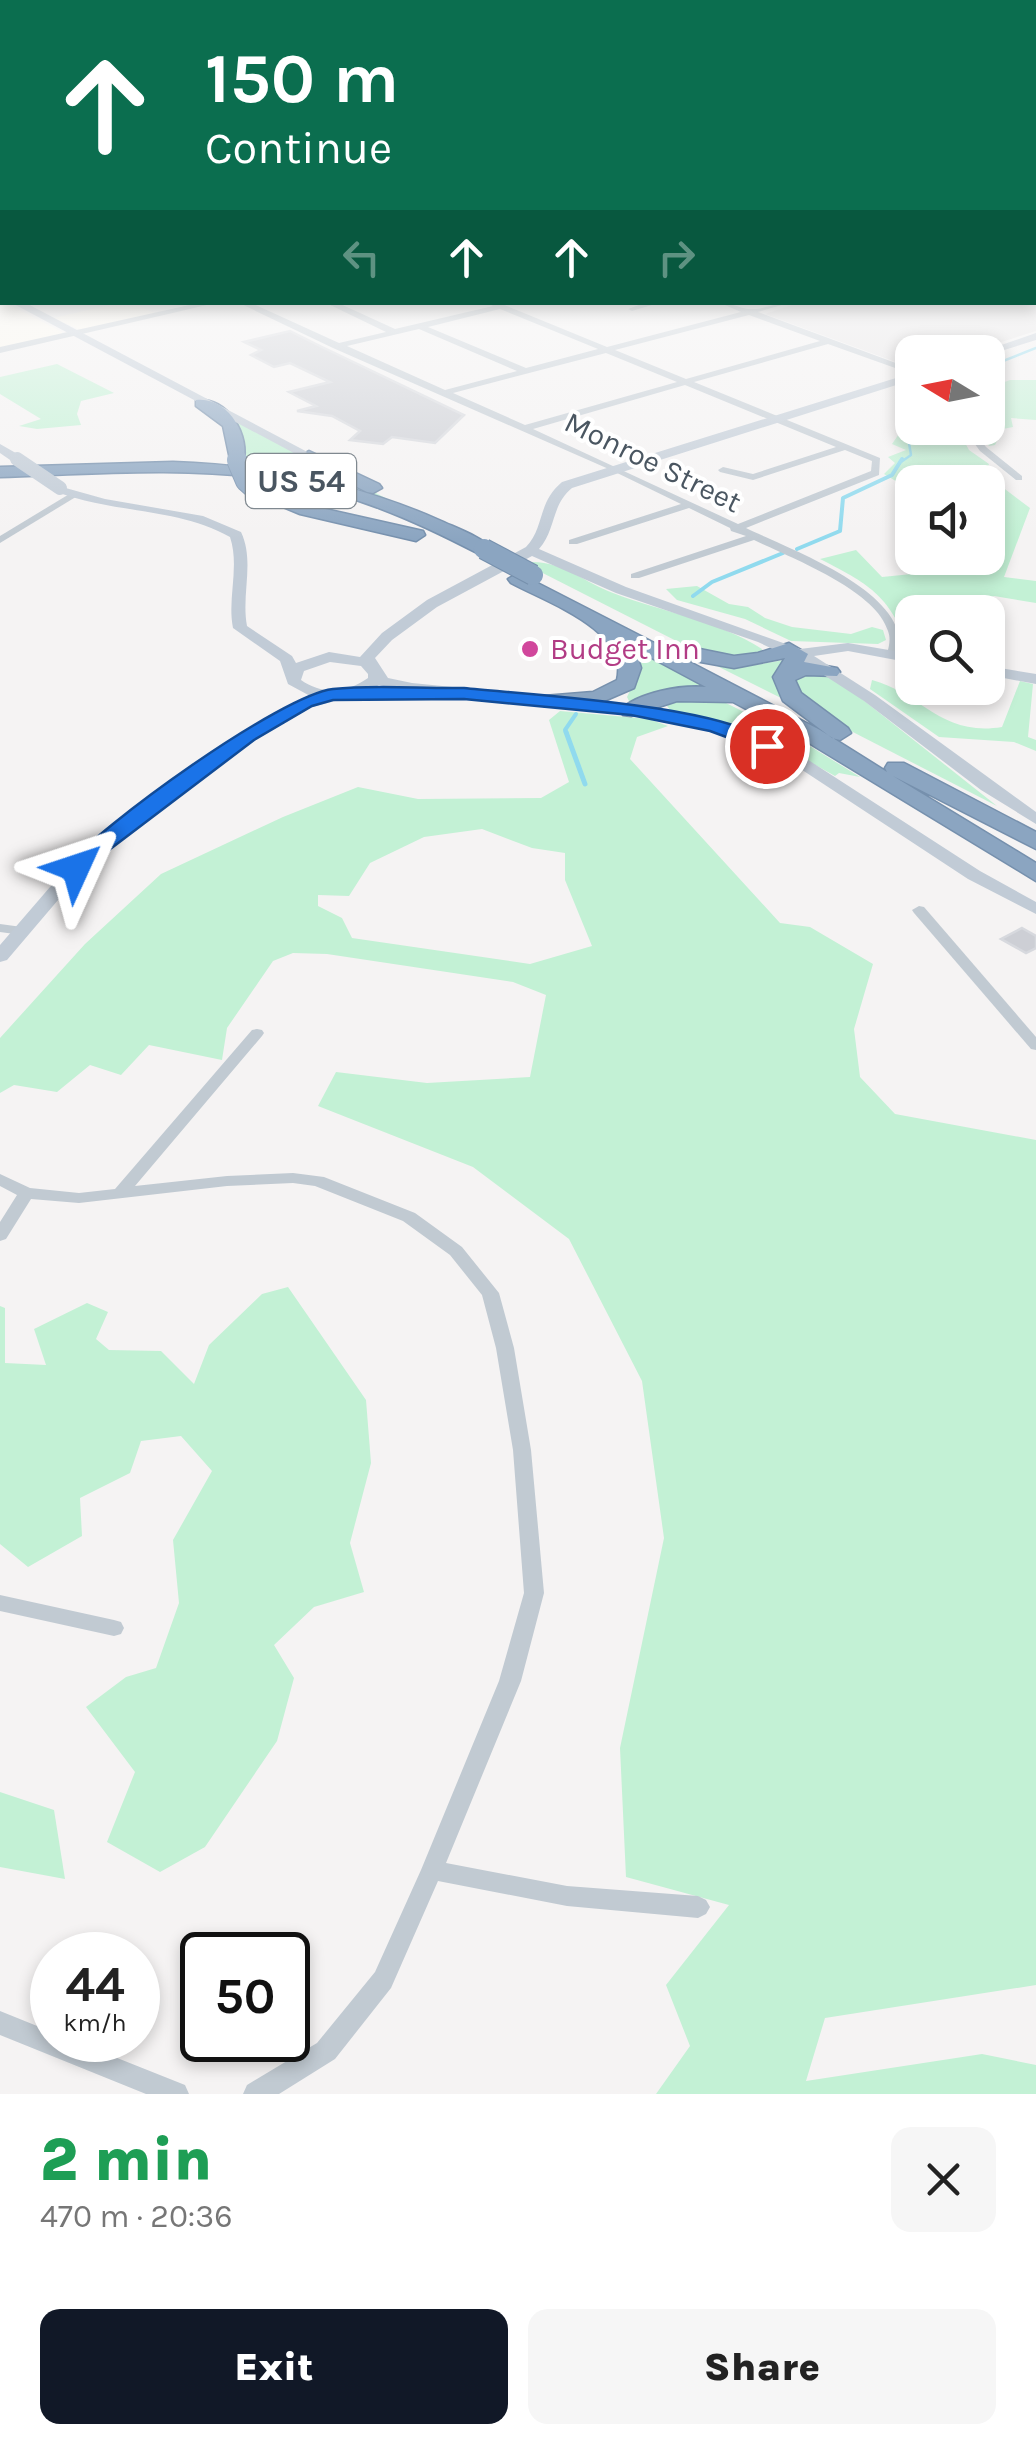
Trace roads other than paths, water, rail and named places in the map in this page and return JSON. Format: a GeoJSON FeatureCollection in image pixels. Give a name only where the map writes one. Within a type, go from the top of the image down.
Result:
{"type":"FeatureCollection","features":[{"type":"Feature","properties":{"kind":"highway"},"geometry":{"type":"LineString","coordinates":[[202,403],[224,415],[236,433],[237,460],[246,481],[255,489],[306,510],[471,549]]}},
{"type":"Feature","properties":{"kind":"highway"},"geometry":{"type":"LineString","coordinates":[[310,456],[444,528]]}},
{"type":"Feature","properties":{"kind":"highway","name":"US 54"},"geometry":{"type":"LineString","coordinates":[[0,475],[161,467],[277,475],[330,488],[444,528],[471,549]]}},
{"type":"Feature","properties":{"kind":"highway","name":"US 54"},"geometry":{"type":"LineString","coordinates":[[0,475],[156,474],[276,482],[337,496],[471,549],[668,647],[1036,842]]}},
{"type":"Feature","properties":{"kind":"highway","name":"US 54"},"geometry":{"type":"LineString","coordinates":[[526,577],[580,611],[812,735],[1036,874]]}},
{"type":"Feature","properties":{"kind":"highway"},"geometry":{"type":"LineString","coordinates":[[580,611],[626,650],[631,670],[622,699],[628,710],[688,692],[716,695],[812,735]]}},
{"type":"Feature","properties":{"kind":"highway"},"geometry":{"type":"LineString","coordinates":[[668,647],[716,662],[742,664],[793,652]]}},
{"type":"Feature","properties":{"kind":"highway"},"geometry":{"type":"LineString","coordinates":[[793,652],[784,677],[790,696],[874,756]]}},
{"type":"Feature","properties":{"kind":"highway"},"geometry":{"type":"LineString","coordinates":[[784,677],[804,668],[830,672]]}},
{"type":"Feature","properties":{"kind":"highway"},"geometry":{"type":"LineString","coordinates":[[552,702],[597,698],[627,684]]}},
{"type":"Feature","properties":{"kind":"highway"},"geometry":{"type":"LineString","coordinates":[[663,697],[658,701],[660,709],[680,718]]}},
{"type":"Feature","properties":{"kind":"main road"},"geometry":{"type":"LineString","coordinates":[[95,345],[310,456]]}},
{"type":"Feature","properties":{"kind":"main road"},"geometry":{"type":"LineString","coordinates":[[895,379],[567,485],[551,498],[546,507],[544,531],[530,551],[451,592],[372,650],[368,658],[383,681],[396,685],[628,710],[715,726],[793,757],[974,875],[1036,910]]}},
{"type":"Feature","properties":{"kind":"main road"},"geometry":{"type":"LineString","coordinates":[[0,448],[67,492],[127,510],[204,520],[236,535],[240,550],[240,628],[287,658],[293,678],[306,691],[464,694]]}},
{"type":"Feature","properties":{"kind":"main road"},"geometry":{"type":"LineString","coordinates":[[530,551],[561,560],[622,590],[745,629],[793,652],[830,672],[1036,819]]}},
{"type":"Feature","properties":{"kind":"main road"},"geometry":{"type":"LineString","coordinates":[[248,736],[287,698],[293,678],[305,663],[336,657],[402,628]]}},
{"type":"Feature","properties":{"kind":"main road"},"geometry":{"type":"LineString","coordinates":[[402,628],[383,650],[384,662],[411,679],[464,694]]}},
{"type":"Feature","properties":{"kind":"main road"},"geometry":{"type":"LineString","coordinates":[[265,645],[301,655],[336,657],[374,670]]}},
{"type":"Feature","properties":{"kind":"main road"},"geometry":{"type":"LineString","coordinates":[[793,652],[835,647],[893,654]]}},
{"type":"Feature","properties":{"kind":"main road"},"geometry":{"type":"LineString","coordinates":[[0,956],[76,868],[108,839],[248,736],[306,702],[368,686],[374,670]]}},
{"type":"Feature","properties":{"kind":"main road"},"geometry":{"type":"LineString","coordinates":[[1005,674],[1036,679]]}},
{"type":"Feature","properties":{"kind":"street"},"geometry":{"type":"LineString","coordinates":[[0,350],[25,345]]}},
{"type":"Feature","properties":{"kind":"street","name":"Monroe Street"},"geometry":{"type":"LineString","coordinates":[[333,345],[614,468],[829,572],[866,595],[893,628],[897,644],[893,654]]}},
{"type":"Feature","properties":{"kind":"street"},"geometry":{"type":"LineString","coordinates":[[336,346],[341,345]]}},
{"type":"Feature","properties":{"kind":"street"},"geometry":{"type":"LineString","coordinates":[[463,345],[524,371]]}},
{"type":"Feature","properties":{"kind":"street"},"geometry":{"type":"LineString","coordinates":[[595,345],[878,460],[876,474],[734,529]]}},
{"type":"Feature","properties":{"kind":"street"},"geometry":{"type":"LineString","coordinates":[[443,392],[628,345]]}},
{"type":"Feature","properties":{"kind":"street"},"geometry":{"type":"LineString","coordinates":[[525,428],[815,345]]}},
{"type":"Feature","properties":{"kind":"street"},"geometry":{"type":"LineString","coordinates":[[837,345],[895,367]]}},
{"type":"Feature","properties":{"kind":"street"},"geometry":{"type":"LineString","coordinates":[[980,445],[1018,478]]}},
{"type":"Feature","properties":{"kind":"street"},"geometry":{"type":"LineString","coordinates":[[723,470],[753,477],[845,447]]}},
{"type":"Feature","properties":{"kind":"street"},"geometry":{"type":"LineString","coordinates":[[0,540],[67,492]]}},
{"type":"Feature","properties":{"kind":"street"},"geometry":{"type":"LineString","coordinates":[[573,542],[688,505]]}},
{"type":"Feature","properties":{"kind":"street"},"geometry":{"type":"LineString","coordinates":[[635,576],[752,537]]}},
{"type":"Feature","properties":{"kind":"street"},"geometry":{"type":"LineString","coordinates":[[919,910],[1030,1032],[1036,1046]]}},
{"type":"Feature","properties":{"kind":"street"},"geometry":{"type":"LineString","coordinates":[[0,928],[22,931]]}},
{"type":"Feature","properties":{"kind":"street"},"geometry":{"type":"LineString","coordinates":[[120,1192],[257,1033]]}},
{"type":"Feature","properties":{"kind":"street"},"geometry":{"type":"LineString","coordinates":[[0,1179],[26,1193],[79,1198],[226,1181],[318,1181],[410,1217],[456,1251],[490,1292],[505,1348],[522,1450],[534,1594],[510,1681],[383,1980],[326,2051],[256,2094]]}},
{"type":"Feature","properties":{"kind":"street"},"geometry":{"type":"LineString","coordinates":[[0,1236],[26,1193]]}},
{"type":"Feature","properties":{"kind":"street"},"geometry":{"type":"LineString","coordinates":[[0,1603],[114,1628]]}},
{"type":"Feature","properties":{"kind":"street"},"geometry":{"type":"LineString","coordinates":[[432,1870],[567,1896],[698,1907]]}},
{"type":"Feature","properties":{"kind":"street"},"geometry":{"type":"LineString","coordinates":[[0,2023],[176,2094]]}},
{"type":"Feature","properties":{"kind":"waterway"},"geometry":{"type":"LineString","coordinates":[[1005,360],[1036,348]]}},
{"type":"Feature","properties":{"kind":"waterway"},"geometry":{"type":"LineString","coordinates":[[901,462],[911,455],[909,445]]}},
{"type":"Feature","properties":{"kind":"waterway"},"geometry":{"type":"LineString","coordinates":[[797,549],[840,531],[843,498],[892,475],[902,459]]}},
{"type":"Feature","properties":{"kind":"waterway"},"geometry":{"type":"LineString","coordinates":[[693,596],[712,582],[783,553]]}},
{"type":"Feature","properties":{"kind":"waterway"},"geometry":{"type":"LineString","coordinates":[[566,732],[576,714]]}},
{"type":"Feature","properties":{"kind":"waterway"},"geometry":{"type":"LineString","coordinates":[[566,732],[585,784]]}},
{"type":"Feature","properties":{"kind":"place","name":"Budget Inn"},"geometry":{"type":"Point","coordinates":[530,649]}}]}
